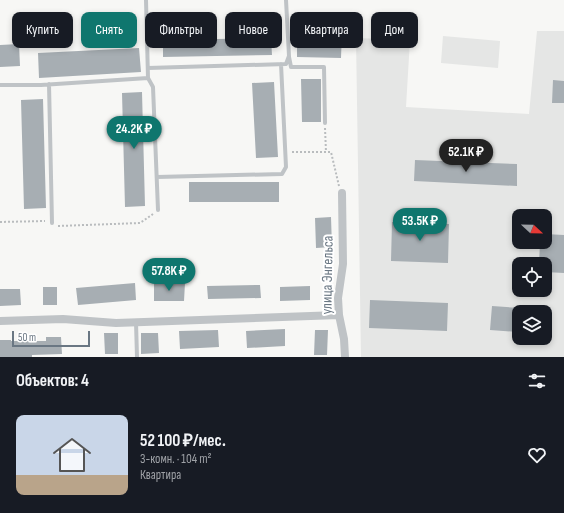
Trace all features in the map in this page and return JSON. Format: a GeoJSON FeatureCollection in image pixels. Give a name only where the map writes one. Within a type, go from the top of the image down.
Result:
{"type":"FeatureCollection","features":[{"type":"Feature","properties":{"kind":"street","name":"улица Энгельса"},"geometry":{"type":"LineString","coordinates":[[342,193],[343,264],[338,298],[345,357]]}},
{"type":"Feature","properties":{"kind":"street"},"geometry":{"type":"LineString","coordinates":[[0,321],[63,319],[116,323],[339,315]]}},
{"type":"Feature","properties":{"kind":"lane"},"geometry":{"type":"LineString","coordinates":[[146,0],[148,78],[153,87],[158,210]]}},
{"type":"Feature","properties":{"kind":"lane"},"geometry":{"type":"LineString","coordinates":[[286,0],[291,67],[324,67],[325,123]]}},
{"type":"Feature","properties":{"kind":"lane"},"geometry":{"type":"LineString","coordinates":[[148,68],[286,64],[289,56]]}},
{"type":"Feature","properties":{"kind":"lane"},"geometry":{"type":"LineString","coordinates":[[157,177],[282,174],[286,167],[281,64]]}},
{"type":"Feature","properties":{"kind":"lane"},"geometry":{"type":"LineString","coordinates":[[0,85],[50,84],[148,78]]}},
{"type":"Feature","properties":{"kind":"lane"},"geometry":{"type":"LineString","coordinates":[[50,84],[52,223]]}},
{"type":"Feature","properties":{"kind":"lane"},"geometry":{"type":"LineString","coordinates":[[136,322],[137,357]]}},
{"type":"Feature","properties":{"kind":"path"},"geometry":{"type":"LineString","coordinates":[[325,123],[326,152]]}},
{"type":"Feature","properties":{"kind":"path"},"geometry":{"type":"LineString","coordinates":[[285,152],[331,152],[342,193]]}},
{"type":"Feature","properties":{"kind":"path"},"geometry":{"type":"LineString","coordinates":[[0,222],[44,221],[59,226],[140,223],[158,210]]}},
{"type":"Feature","properties":{"kind":"shaded area"},"geometry":{"type":"Polygon","coordinates":[[[537,31],[564,31],[564,357],[361,357],[356,48],[363,48],[363,38],[371,39],[371,48],[410,48],[406,107],[529,114],[537,31]]]}},
{"type":"Feature","properties":{"kind":"shaded area"},"geometry":{"type":"Polygon","coordinates":[[[443,36],[500,41],[498,68],[441,63],[443,36]]]}},
{"type":"Feature","properties":{"kind":"building"},"geometry":{"type":"Polygon","coordinates":[[[217,39],[225,39],[225,48],[272,48],[272,55],[163,57],[163,48],[217,48],[217,39]]]}},
{"type":"Feature","properties":{"kind":"building"},"geometry":{"type":"Polygon","coordinates":[[[12,44],[12,48],[19,48],[20,66],[0,67],[0,45],[12,44]]]}},
{"type":"Feature","properties":{"kind":"building"},"geometry":{"type":"Polygon","coordinates":[[[139,48],[141,72],[39,78],[38,53],[139,48]]]}},
{"type":"Feature","properties":{"kind":"building"},"geometry":{"type":"Polygon","coordinates":[[[297,48],[341,48],[341,58],[297,57],[297,48]]]}},
{"type":"Feature","properties":{"kind":"building"},"geometry":{"type":"Polygon","coordinates":[[[301,79],[321,79],[321,122],[302,122],[301,79]]]}},
{"type":"Feature","properties":{"kind":"building"},"geometry":{"type":"Polygon","coordinates":[[[553,80],[564,81],[564,103],[552,103],[553,80]]]}},
{"type":"Feature","properties":{"kind":"building"},"geometry":{"type":"Polygon","coordinates":[[[274,82],[278,157],[256,158],[252,83],[274,82]]]}},
{"type":"Feature","properties":{"kind":"building"},"geometry":{"type":"Polygon","coordinates":[[[142,92],[145,206],[125,207],[122,93],[142,92]]]}},
{"type":"Feature","properties":{"kind":"building"},"geometry":{"type":"Polygon","coordinates":[[[43,99],[46,208],[24,209],[21,100],[43,99]]]}},
{"type":"Feature","properties":{"kind":"building"},"geometry":{"type":"Polygon","coordinates":[[[415,160],[517,164],[517,186],[414,181],[415,160]]]}},
{"type":"Feature","properties":{"kind":"building"},"geometry":{"type":"Polygon","coordinates":[[[189,182],[279,182],[279,202],[189,202],[189,182]]]}},
{"type":"Feature","properties":{"kind":"building"},"geometry":{"type":"Polygon","coordinates":[[[331,217],[332,247],[316,248],[315,218],[331,217]]]}},
{"type":"Feature","properties":{"kind":"building"},"geometry":{"type":"Polygon","coordinates":[[[392,222],[449,224],[448,263],[391,261],[392,222]]]}},
{"type":"Feature","properties":{"kind":"building"},"geometry":{"type":"Polygon","coordinates":[[[552,234],[564,235],[564,273],[552,272],[552,257],[539,257],[540,249],[552,249],[552,234]]]}},
{"type":"Feature","properties":{"kind":"building"},"geometry":{"type":"Polygon","coordinates":[[[135,283],[136,300],[78,305],[76,288],[135,283]]]}},
{"type":"Feature","properties":{"kind":"building"},"geometry":{"type":"Polygon","coordinates":[[[154,283],[185,283],[184,301],[154,301],[154,283]]]}},
{"type":"Feature","properties":{"kind":"building"},"geometry":{"type":"Polygon","coordinates":[[[260,285],[261,298],[208,299],[207,286],[260,285]]]}},
{"type":"Feature","properties":{"kind":"building"},"geometry":{"type":"Polygon","coordinates":[[[310,286],[310,300],[280,301],[280,287],[310,286]]]}},
{"type":"Feature","properties":{"kind":"building"},"geometry":{"type":"Polygon","coordinates":[[[43,287],[57,287],[57,305],[43,305],[43,287]]]}},
{"type":"Feature","properties":{"kind":"building"},"geometry":{"type":"Polygon","coordinates":[[[0,289],[20,289],[21,305],[0,306],[0,289]]]}},
{"type":"Feature","properties":{"kind":"building"},"geometry":{"type":"Polygon","coordinates":[[[370,300],[448,303],[447,331],[369,328],[370,300]]]}},
{"type":"Feature","properties":{"kind":"building"},"geometry":{"type":"Polygon","coordinates":[[[492,306],[512,307],[512,332],[490,330],[492,306]]]}},
{"type":"Feature","properties":{"kind":"building"},"geometry":{"type":"Polygon","coordinates":[[[285,329],[285,346],[247,348],[246,331],[285,329]]]}},
{"type":"Feature","properties":{"kind":"building"},"geometry":{"type":"Polygon","coordinates":[[[218,330],[219,347],[180,349],[179,331],[218,330]]]}},
{"type":"Feature","properties":{"kind":"building"},"geometry":{"type":"Polygon","coordinates":[[[315,330],[328,330],[327,355],[314,355],[315,330]]]}},
{"type":"Feature","properties":{"kind":"building"},"geometry":{"type":"Polygon","coordinates":[[[104,333],[118,333],[118,354],[105,354],[104,333]]]}},
{"type":"Feature","properties":{"kind":"building"},"geometry":{"type":"Polygon","coordinates":[[[141,333],[158,333],[159,353],[141,354],[141,333]]]}},
{"type":"Feature","properties":{"kind":"building"},"geometry":{"type":"Polygon","coordinates":[[[46,337],[61,337],[62,354],[32,355],[32,357],[0,357],[0,340],[46,341],[46,337]]]}}]}
